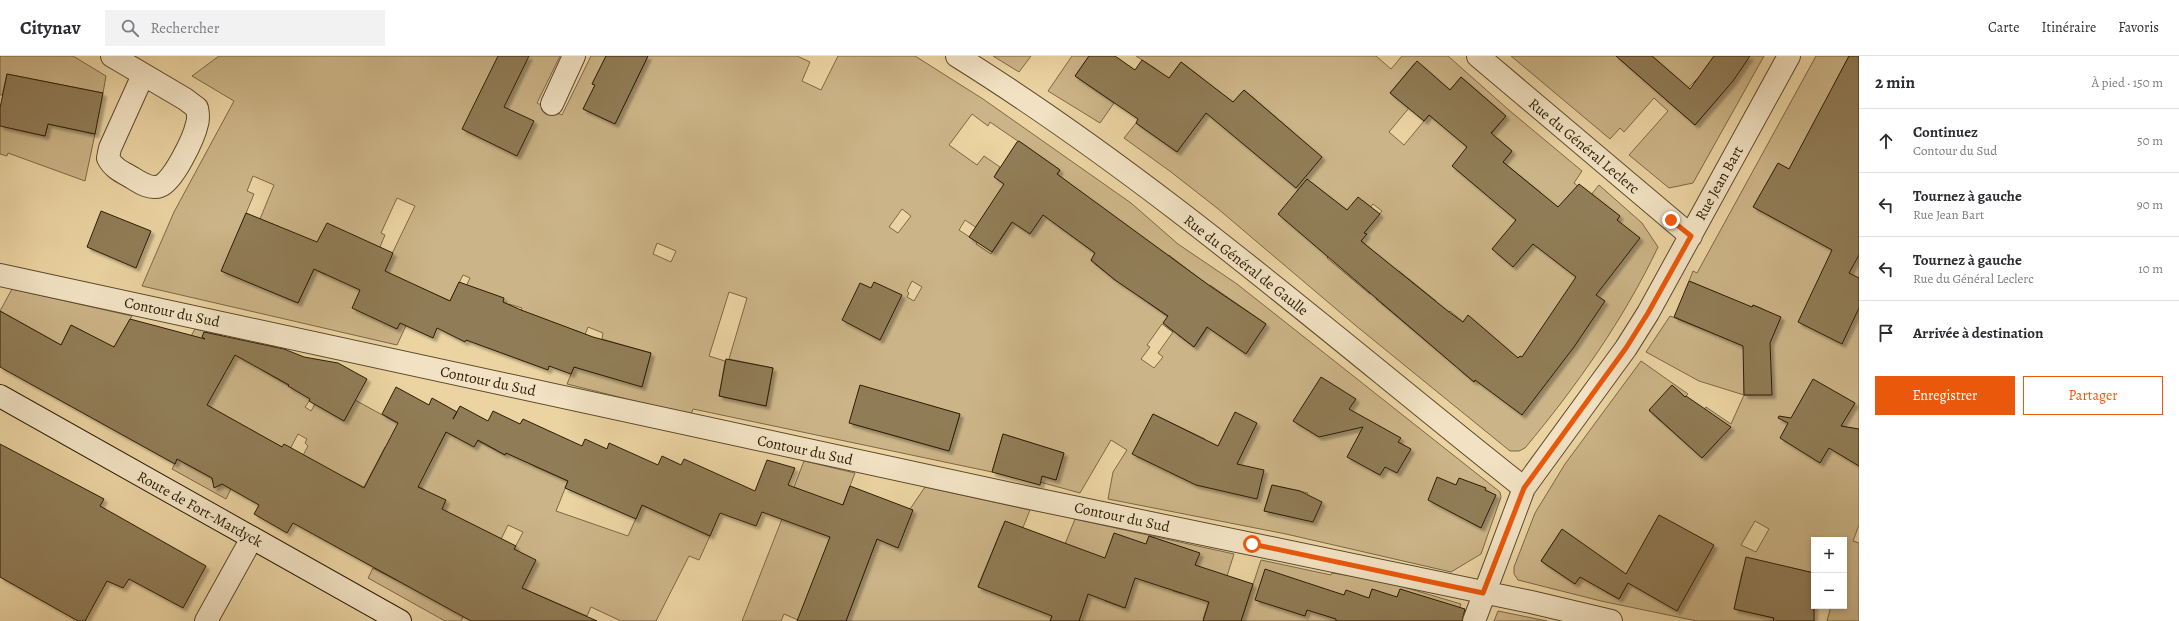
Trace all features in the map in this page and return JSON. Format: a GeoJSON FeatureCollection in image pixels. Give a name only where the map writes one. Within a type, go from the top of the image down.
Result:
{"type":"FeatureCollection","features":[{"type":"Feature","properties":{"kind":"street"},"geometry":{"type":"LineString","coordinates":[[112,56],[191,104],[196,108],[198,115],[196,130],[173,175],[167,183],[159,187],[142,184],[116,168],[108,158],[110,148],[143,75]]}},
{"type":"Feature","properties":{"kind":"street"},"geometry":{"type":"LineString","coordinates":[[552,104],[574,56]]}},
{"type":"Feature","properties":{"kind":"street","name":"Rue du Général de Gaulle"},"geometry":{"type":"LineString","coordinates":[[957,56],[1077,137],[1203,230],[1524,488]]}},
{"type":"Feature","properties":{"kind":"street","name":"Rue du Général Leclerc"},"geometry":{"type":"LineString","coordinates":[[1478,56],[1691,236]]}},
{"type":"Feature","properties":{"kind":"street","name":"Rue Jean Bart"},"geometry":{"type":"LineString","coordinates":[[1474,621],[1483,593],[1524,488],[1626,348],[1648,313],[1789,56]]}},
{"type":"Feature","properties":{"kind":"street","name":"Contour du Sud"},"geometry":{"type":"LineString","coordinates":[[0,275],[1009,494],[1531,602],[1611,621]]}},
{"type":"Feature","properties":{"kind":"street","name":"Route de Fort-Mardyck"},"geometry":{"type":"LineString","coordinates":[[0,396],[400,621]]}},
{"type":"Feature","properties":{"kind":"street"},"geometry":{"type":"LineString","coordinates":[[206,621],[252,538]]}},
{"type":"Feature","properties":{"kind":"shaded area"},"geometry":{"type":"Polygon","coordinates":[[[0,56],[73,56],[106,76],[103,93],[7,74],[2,95],[0,95],[0,56]]]}},
{"type":"Feature","properties":{"kind":"shaded area"},"geometry":{"type":"Polygon","coordinates":[[[219,56],[560,56],[537,103],[562,115],[591,56],[606,56],[592,84],[595,85],[583,109],[615,124],[648,56],[797,56],[810,62],[802,81],[821,90],[838,56],[915,56],[983,99],[1131,203],[1178,244],[1237,284],[1500,492],[1501,497],[1481,554],[1451,572],[1286,534],[1108,499],[1113,472],[1127,450],[1111,440],[1080,493],[1040,482],[1042,476],[1056,480],[1064,453],[1003,434],[992,472],[693,409],[691,415],[567,384],[574,367],[642,386],[651,353],[602,339],[603,333],[588,327],[580,348],[580,332],[520,314],[522,308],[509,304],[506,312],[463,293],[470,278],[463,275],[450,301],[423,289],[397,345],[142,286],[174,212],[234,101],[192,76],[219,56]],[[972,114],[949,145],[977,165],[984,156],[1000,167],[995,175],[1005,183],[999,211],[976,244],[991,254],[1029,197],[1046,191],[1060,170],[990,122],[988,126],[972,114]],[[253,176],[247,191],[254,194],[222,271],[298,303],[314,269],[326,275],[280,227],[260,219],[274,185],[253,176]],[[1081,192],[1057,225],[1095,253],[1091,261],[1115,280],[1081,192]],[[397,198],[381,233],[385,235],[377,254],[389,260],[415,206],[397,198]],[[902,209],[889,227],[898,233],[911,216],[902,209]],[[965,220],[959,230],[974,240],[980,230],[965,220]],[[657,243],[653,254],[671,262],[676,251],[657,243]],[[1169,255],[1139,296],[1168,317],[1197,277],[1169,255]],[[912,281],[907,291],[909,293],[907,297],[914,301],[922,287],[912,281]],[[1210,285],[1178,335],[1194,347],[1208,327],[1245,353],[1266,324],[1210,285]],[[729,292],[709,356],[725,361],[719,396],[766,406],[773,368],[729,359],[747,298],[729,292]],[[1162,324],[1147,345],[1150,347],[1141,359],[1154,368],[1163,357],[1158,353],[1173,332],[1162,324]],[[860,386],[850,423],[949,451],[960,414],[860,386]],[[1153,414],[1139,441],[1185,479],[1205,439],[1153,414]],[[1272,485],[1264,511],[1294,517],[1308,493],[1272,485]]]}},
{"type":"Feature","properties":{"kind":"shaded area"},"geometry":{"type":"Polygon","coordinates":[[[993,56],[1031,56],[1019,72],[993,56]]]}},
{"type":"Feature","properties":{"kind":"shaded area"},"geometry":{"type":"Polygon","coordinates":[[[1072,56],[1089,56],[1075,76],[1114,103],[1100,123],[1048,91],[1072,56]]]}},
{"type":"Feature","properties":{"kind":"shaded area"},"geometry":{"type":"Polygon","coordinates":[[[1136,56],[1376,56],[1391,69],[1402,56],[1448,56],[1510,111],[1582,171],[1574,183],[1590,196],[1599,185],[1642,223],[1658,247],[1630,300],[1581,377],[1525,448],[1519,451],[1510,451],[1355,325],[1217,208],[1124,138],[1136,123],[1177,152],[1208,110],[1203,79],[1181,62],[1168,80],[1156,69],[1136,56]],[[1415,63],[1390,93],[1409,108],[1389,132],[1404,145],[1429,115],[1482,145],[1506,116],[1461,77],[1450,90],[1415,63]],[[1244,90],[1217,121],[1294,133],[1244,90]],[[1497,138],[1465,176],[1541,193],[1503,162],[1512,151],[1497,138]],[[1373,204],[1327,258],[1370,294],[1392,267],[1361,241],[1366,234],[1364,233],[1382,211],[1373,204]],[[1399,271],[1376,299],[1452,363],[1482,328],[1468,316],[1463,322],[1450,311],[1441,322],[1436,301],[1399,271]],[[1499,351],[1461,371],[1474,382],[1499,351]]]}},
{"type":"Feature","properties":{"kind":"shaded area"},"geometry":{"type":"Polygon","coordinates":[[[1511,56],[1616,56],[1695,125],[1719,97],[1698,78],[1688,88],[1652,56],[1764,56],[1693,183],[1669,188],[1629,155],[1668,111],[1654,98],[1624,132],[1620,128],[1610,139],[1511,56]]]}},
{"type":"Feature","properties":{"kind":"shaded area"},"geometry":{"type":"Polygon","coordinates":[[[1816,56],[1849,56],[1835,83],[1859,184],[1859,525],[1853,541],[1859,543],[1859,621],[1827,621],[1830,609],[1847,609],[1847,537],[1811,537],[1811,572],[1788,567],[1784,581],[1742,572],[1734,609],[1774,618],[1773,620],[1778,621],[1697,621],[1601,601],[1518,580],[1514,574],[1514,567],[1535,513],[1565,464],[1641,361],[1688,394],[1685,397],[1672,385],[1649,411],[1702,458],[1718,441],[1696,420],[1706,407],[1731,424],[1744,395],[1699,381],[1646,352],[1670,316],[1747,347],[1763,309],[1753,305],[1751,310],[1727,297],[1689,281],[1693,271],[1697,273],[1816,56]],[[1744,366],[1744,395],[1771,394],[1744,366]],[[1755,521],[1741,545],[1756,552],[1769,529],[1755,521]],[[1562,529],[1541,561],[1575,584],[1562,529]],[[1631,578],[1606,592],[1619,599],[1631,578]]]}},
{"type":"Feature","properties":{"kind":"shaded area"},"geometry":{"type":"Polygon","coordinates":[[[0,114],[15,117],[13,129],[45,136],[48,124],[95,134],[85,181],[8,153],[7,156],[0,154],[0,114]]]}},
{"type":"Feature","properties":{"kind":"shaded area"},"geometry":{"type":"Polygon","coordinates":[[[12,289],[132,316],[102,368],[86,333],[71,325],[61,345],[0,311],[12,289]]]}},
{"type":"Feature","properties":{"kind":"shaded area"},"geometry":{"type":"Polygon","coordinates":[[[195,329],[222,335],[210,356],[229,366],[243,339],[275,346],[262,370],[316,402],[310,400],[305,407],[311,411],[315,404],[344,421],[355,400],[439,446],[446,432],[478,441],[505,455],[511,443],[534,466],[568,481],[556,511],[628,536],[642,505],[710,536],[699,560],[689,556],[656,621],[621,621],[591,607],[587,616],[522,588],[507,563],[523,532],[508,525],[461,621],[445,621],[368,578],[373,568],[396,580],[424,530],[416,509],[425,490],[405,479],[401,455],[385,447],[364,487],[344,477],[338,488],[301,459],[308,446],[305,443],[307,439],[298,434],[289,451],[213,409],[184,463],[212,478],[213,483],[219,486],[222,484],[231,489],[226,499],[172,469],[192,432],[191,336],[195,329]]]}},
{"type":"Feature","properties":{"kind":"shaded area"},"geometry":{"type":"Polygon","coordinates":[[[804,461],[855,473],[798,620],[784,614],[781,621],[742,621],[782,519],[811,494],[794,487],[804,461]]]}},
{"type":"Feature","properties":{"kind":"shaded area"},"geometry":{"type":"Polygon","coordinates":[[[925,487],[1030,510],[1022,530],[1004,523],[978,586],[1065,544],[1075,519],[1234,554],[1227,576],[1218,573],[1203,619],[1207,621],[1079,621],[1101,557],[1060,592],[1050,621],[846,621],[877,539],[898,547],[910,509],[925,487]],[[1149,536],[1146,544],[1111,583],[1105,601],[1125,608],[1136,573],[1174,586],[1173,591],[1183,594],[1184,589],[1187,590],[1199,553],[1149,536]]]}},
{"type":"Feature","properties":{"kind":"shaded area"},"geometry":{"type":"Polygon","coordinates":[[[1261,560],[1331,575],[1332,573],[1397,583],[1397,585],[1461,604],[1455,621],[1372,589],[1369,598],[1341,621],[1241,621],[1261,560]]]}},
{"type":"Feature","properties":{"kind":"shaded area"},"geometry":{"type":"Polygon","coordinates":[[[1498,611],[1547,621],[1494,621],[1498,611]]]}},
{"type":"Feature","properties":{"kind":"building"},"geometry":{"type":"Polygon","coordinates":[[[498,56],[529,56],[504,107],[534,121],[517,156],[462,129],[498,56]]]}},
{"type":"Feature","properties":{"kind":"building"},"geometry":{"type":"Polygon","coordinates":[[[606,56],[648,56],[615,124],[583,109],[595,85],[592,84],[606,56]]]}},
{"type":"Feature","properties":{"kind":"building"},"geometry":{"type":"Polygon","coordinates":[[[1089,56],[1115,56],[1135,70],[1142,60],[1169,78],[1181,62],[1233,102],[1244,90],[1322,157],[1296,188],[1206,113],[1177,152],[1136,123],[1138,119],[1075,76],[1089,56]]]}},
{"type":"Feature","properties":{"kind":"building"},"geometry":{"type":"Polygon","coordinates":[[[1616,56],[1652,56],[1690,89],[1714,56],[1750,56],[1733,81],[1695,125],[1616,56]]]}},
{"type":"Feature","properties":{"kind":"building"},"geometry":{"type":"Polygon","coordinates":[[[1849,56],[1859,56],[1859,255],[1849,273],[1859,278],[1859,308],[1842,344],[1798,322],[1832,250],[1753,207],[1778,163],[1789,169],[1849,56]]]}},
{"type":"Feature","properties":{"kind":"building"},"geometry":{"type":"Polygon","coordinates":[[[1417,61],[1450,90],[1461,77],[1506,116],[1491,133],[1512,151],[1503,162],[1558,207],[1579,184],[1620,216],[1617,220],[1640,238],[1596,295],[1605,301],[1574,347],[1522,415],[1475,380],[1474,382],[1278,214],[1307,179],[1347,210],[1358,197],[1380,214],[1364,233],[1367,234],[1361,241],[1449,312],[1463,322],[1468,315],[1518,358],[1520,356],[1522,357],[1576,277],[1533,244],[1513,267],[1492,249],[1516,220],[1452,166],[1467,147],[1429,115],[1424,121],[1390,93],[1417,61]]]}},
{"type":"Feature","properties":{"kind":"building"},"geometry":{"type":"Polygon","coordinates":[[[7,74],[103,93],[95,134],[48,124],[45,136],[0,126],[0,108],[7,74]]]}},
{"type":"Feature","properties":{"kind":"building"},"geometry":{"type":"Polygon","coordinates":[[[1019,141],[1060,170],[1057,174],[1210,286],[1266,324],[1246,354],[1207,327],[1194,347],[1163,323],[1168,316],[1115,280],[1091,260],[1095,253],[1043,215],[1030,234],[1012,222],[992,252],[969,237],[1004,184],[994,177],[1019,141]]]}},
{"type":"Feature","properties":{"kind":"building"},"geometry":{"type":"Polygon","coordinates":[[[101,211],[151,231],[136,268],[87,247],[101,211]]]}},
{"type":"Feature","properties":{"kind":"building"},"geometry":{"type":"Polygon","coordinates":[[[246,213],[317,242],[327,223],[393,253],[385,271],[450,301],[459,282],[504,298],[503,302],[521,310],[593,337],[651,353],[642,387],[574,367],[571,374],[549,366],[548,370],[466,340],[465,342],[437,328],[433,338],[400,323],[397,329],[352,308],[360,290],[314,269],[298,303],[221,271],[246,213]]]}},
{"type":"Feature","properties":{"kind":"building"},"geometry":{"type":"Polygon","coordinates":[[[1689,281],[1752,307],[1753,305],[1781,317],[1770,343],[1772,395],[1744,395],[1743,346],[1674,317],[1689,281]]]}},
{"type":"Feature","properties":{"kind":"building"},"geometry":{"type":"Polygon","coordinates":[[[874,282],[902,295],[880,340],[842,320],[860,283],[871,288],[874,282]]]}},
{"type":"Feature","properties":{"kind":"building"},"geometry":{"type":"Polygon","coordinates":[[[0,311],[61,345],[71,325],[114,347],[130,319],[205,339],[202,337],[204,332],[284,349],[304,357],[338,363],[367,379],[344,421],[309,401],[310,399],[288,386],[289,385],[235,355],[207,405],[282,447],[284,444],[364,488],[398,423],[382,414],[396,387],[429,405],[432,398],[457,412],[460,406],[488,421],[493,411],[520,424],[523,419],[582,446],[585,439],[607,449],[609,443],[658,465],[662,456],[681,465],[684,459],[755,491],[767,460],[795,468],[788,485],[843,505],[850,486],[913,510],[898,548],[877,539],[846,621],[797,621],[830,537],[762,512],[756,526],[720,513],[710,536],[642,505],[636,519],[565,488],[568,481],[506,453],[505,455],[478,440],[474,447],[446,432],[418,487],[446,500],[442,509],[516,546],[514,549],[536,560],[522,588],[597,621],[471,621],[293,523],[287,533],[254,514],[259,505],[222,484],[214,488],[212,478],[177,459],[175,464],[0,367],[0,311]]]}},
{"type":"Feature","properties":{"kind":"building"},"geometry":{"type":"Polygon","coordinates":[[[726,359],[773,368],[766,406],[719,396],[726,359]]]}},
{"type":"Feature","properties":{"kind":"building"},"geometry":{"type":"Polygon","coordinates":[[[1321,377],[1356,399],[1349,409],[1401,438],[1398,442],[1411,449],[1397,473],[1385,467],[1380,475],[1347,457],[1363,427],[1319,437],[1293,421],[1321,377]]]}},
{"type":"Feature","properties":{"kind":"building"},"geometry":{"type":"Polygon","coordinates":[[[1813,379],[1855,403],[1841,426],[1859,429],[1859,466],[1829,448],[1820,463],[1780,438],[1788,423],[1778,418],[1779,416],[1791,418],[1813,379]]]}},
{"type":"Feature","properties":{"kind":"building"},"geometry":{"type":"Polygon","coordinates":[[[860,385],[960,414],[949,451],[849,423],[860,385]]]}},
{"type":"Feature","properties":{"kind":"building"},"geometry":{"type":"Polygon","coordinates":[[[1672,385],[1685,397],[1686,396],[1731,427],[1702,458],[1649,410],[1672,385]]]}},
{"type":"Feature","properties":{"kind":"building"},"geometry":{"type":"Polygon","coordinates":[[[1235,412],[1257,423],[1237,464],[1264,470],[1257,499],[1196,485],[1132,454],[1153,414],[1218,446],[1235,412]]]}},
{"type":"Feature","properties":{"kind":"building"},"geometry":{"type":"Polygon","coordinates":[[[1003,434],[1064,453],[1056,480],[1042,476],[1040,485],[992,472],[1003,434]]]}},
{"type":"Feature","properties":{"kind":"building"},"geometry":{"type":"Polygon","coordinates":[[[0,444],[104,499],[100,506],[206,566],[183,608],[129,579],[123,588],[107,581],[85,621],[78,621],[0,577],[0,444]]]}},
{"type":"Feature","properties":{"kind":"building"},"geometry":{"type":"Polygon","coordinates":[[[1437,477],[1456,485],[1459,478],[1486,488],[1485,490],[1496,495],[1481,528],[1428,500],[1437,477]]]}},
{"type":"Feature","properties":{"kind":"building"},"geometry":{"type":"Polygon","coordinates":[[[1272,485],[1300,491],[1322,502],[1313,522],[1264,511],[1272,485]]]}},
{"type":"Feature","properties":{"kind":"building"},"geometry":{"type":"Polygon","coordinates":[[[1659,515],[1714,545],[1677,611],[1628,583],[1619,599],[1580,577],[1575,584],[1541,561],[1562,529],[1626,574],[1659,515]]]}},
{"type":"Feature","properties":{"kind":"building"},"geometry":{"type":"Polygon","coordinates":[[[1005,521],[1105,558],[1114,533],[1146,544],[1149,536],[1200,553],[1195,565],[1253,584],[1241,621],[1203,621],[1209,602],[1135,578],[1125,608],[1088,594],[1079,621],[1050,621],[1052,616],[978,587],[1005,521]]]}},
{"type":"Feature","properties":{"kind":"building"},"geometry":{"type":"Polygon","coordinates":[[[1746,557],[1811,572],[1811,609],[1814,609],[1814,621],[1773,621],[1774,618],[1734,609],[1746,557]]]}},
{"type":"Feature","properties":{"kind":"building"},"geometry":{"type":"Polygon","coordinates":[[[1265,569],[1344,595],[1346,590],[1369,598],[1372,589],[1397,597],[1400,589],[1465,609],[1462,621],[1336,621],[1336,619],[1307,610],[1305,616],[1255,600],[1265,569]]]}},
{"type":"Feature","properties":{"kind":"route"},"geometry":{"type":"LineString","coordinates":[[1252,544],[1483,593],[1524,488],[1626,348],[1659,295],[1691,236],[1671,220]]}}]}
